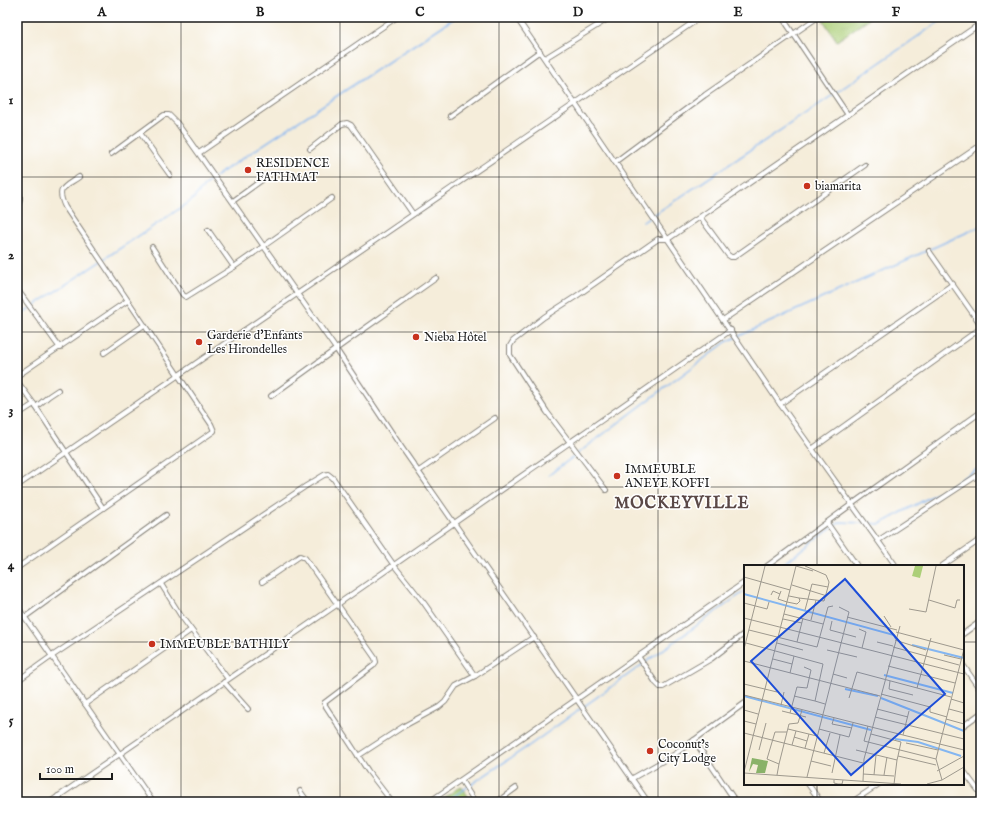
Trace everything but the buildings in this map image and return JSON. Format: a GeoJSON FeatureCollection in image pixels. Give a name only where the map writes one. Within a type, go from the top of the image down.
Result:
{"type":"FeatureCollection","features":[{"type":"Feature","properties":{"kind":"street"},"geometry":{"type":"LineString","coordinates":[[199,154],[397,17]]}},
{"type":"Feature","properties":{"kind":"street"},"geometry":{"type":"LineString","coordinates":[[516,17],[731,330],[780,404],[879,540],[895,565]]}},
{"type":"Feature","properties":{"kind":"street"},"geometry":{"type":"LineString","coordinates":[[545,58],[611,17]]}},
{"type":"Feature","properties":{"kind":"street"},"geometry":{"type":"LineString","coordinates":[[17,486],[701,17]]}},
{"type":"Feature","properties":{"kind":"street"},"geometry":{"type":"LineString","coordinates":[[782,17],[848,115]]}},
{"type":"Feature","properties":{"kind":"street"},"geometry":{"type":"LineString","coordinates":[[615,162],[705,95],[818,17]]}},
{"type":"Feature","properties":{"kind":"street"},"geometry":{"type":"LineString","coordinates":[[606,490],[547,412],[510,355],[510,346],[513,341],[544,317],[658,239],[668,239],[981,23]]}},
{"type":"Feature","properties":{"kind":"street"},"geometry":{"type":"LineString","coordinates":[[450,116],[540,51]]}},
{"type":"Feature","properties":{"kind":"street"},"geometry":{"type":"LineString","coordinates":[[111,154],[164,115],[169,115],[177,123],[336,349],[648,802]]}},
{"type":"Feature","properties":{"kind":"street"},"geometry":{"type":"LineString","coordinates":[[310,149],[342,124],[346,123],[351,125],[413,214]]}},
{"type":"Feature","properties":{"kind":"street"},"geometry":{"type":"LineString","coordinates":[[140,133],[170,175]]}},
{"type":"Feature","properties":{"kind":"street"},"geometry":{"type":"LineString","coordinates":[[723,320],[981,145]]}},
{"type":"Feature","properties":{"kind":"street"},"geometry":{"type":"LineString","coordinates":[[700,217],[728,255],[734,257],[865,165]]}},
{"type":"Feature","properties":{"kind":"street"},"geometry":{"type":"LineString","coordinates":[[17,568],[214,431],[211,424],[65,207],[60,196],[60,192],[65,186],[79,177]]}},
{"type":"Feature","properties":{"kind":"street"},"geometry":{"type":"LineString","coordinates":[[233,201],[262,180]]}},
{"type":"Feature","properties":{"kind":"street"},"geometry":{"type":"LineString","coordinates":[[17,185],[21,195],[20,202],[17,207]]}},
{"type":"Feature","properties":{"kind":"street"},"geometry":{"type":"LineString","coordinates":[[152,247],[183,295],[186,297],[234,267],[332,198]]}},
{"type":"Feature","properties":{"kind":"street"},"geometry":{"type":"LineString","coordinates":[[208,230],[234,267]]}},
{"type":"Feature","properties":{"kind":"street"},"geometry":{"type":"LineString","coordinates":[[929,251],[981,325]]}},
{"type":"Feature","properties":{"kind":"street"},"geometry":{"type":"LineString","coordinates":[[271,396],[436,278]]}},
{"type":"Feature","properties":{"kind":"street"},"geometry":{"type":"LineString","coordinates":[[780,404],[953,284]]}},
{"type":"Feature","properties":{"kind":"street"},"geometry":{"type":"LineString","coordinates":[[17,288],[60,348]]}},
{"type":"Feature","properties":{"kind":"street"},"geometry":{"type":"LineString","coordinates":[[17,376],[128,301]]}},
{"type":"Feature","properties":{"kind":"street"},"geometry":{"type":"LineString","coordinates":[[104,353],[144,324]]}},
{"type":"Feature","properties":{"kind":"street"},"geometry":{"type":"LineString","coordinates":[[812,449],[981,328]]}},
{"type":"Feature","properties":{"kind":"street"},"geometry":{"type":"LineString","coordinates":[[50,802],[338,604],[393,564],[731,330]]}},
{"type":"Feature","properties":{"kind":"street"},"geometry":{"type":"LineString","coordinates":[[17,381],[103,508]]}},
{"type":"Feature","properties":{"kind":"street"},"geometry":{"type":"LineString","coordinates":[[17,415],[35,406],[58,390]]}},
{"type":"Feature","properties":{"kind":"street"},"geometry":{"type":"LineString","coordinates":[[768,565],[981,412]]}},
{"type":"Feature","properties":{"kind":"street"},"geometry":{"type":"LineString","coordinates":[[419,471],[495,418]]}},
{"type":"Feature","properties":{"kind":"street"},"geometry":{"type":"LineString","coordinates":[[879,540],[981,473]]}},
{"type":"Feature","properties":{"kind":"street"},"geometry":{"type":"LineString","coordinates":[[17,681],[306,486],[328,474],[333,478],[393,564],[424,603],[475,676]]}},
{"type":"Feature","properties":{"kind":"street"},"geometry":{"type":"LineString","coordinates":[[24,617],[166,515]]}},
{"type":"Feature","properties":{"kind":"street"},"geometry":{"type":"LineString","coordinates":[[827,523],[856,565]]}},
{"type":"Feature","properties":{"kind":"street"},"geometry":{"type":"LineString","coordinates":[[943,565],[981,539]]}},
{"type":"Feature","properties":{"kind":"street"},"geometry":{"type":"LineString","coordinates":[[262,582],[300,556],[305,558],[375,658],[376,662],[373,666],[324,703],[380,789],[392,802]]}},
{"type":"Feature","properties":{"kind":"street"},"geometry":{"type":"LineString","coordinates":[[429,802],[744,583]]}},
{"type":"Feature","properties":{"kind":"street"},"geometry":{"type":"LineString","coordinates":[[161,584],[191,630],[248,709]]}},
{"type":"Feature","properties":{"kind":"street"},"geometry":{"type":"LineString","coordinates":[[17,606],[153,802]]}},
{"type":"Feature","properties":{"kind":"street"},"geometry":{"type":"LineString","coordinates":[[964,633],[981,621]]}},
{"type":"Feature","properties":{"kind":"street"},"geometry":{"type":"LineString","coordinates":[[86,704],[191,630]]}},
{"type":"Feature","properties":{"kind":"street"},"geometry":{"type":"LineString","coordinates":[[638,656],[656,683],[660,687],[663,687],[711,659],[744,634]]}},
{"type":"Feature","properties":{"kind":"street"},"geometry":{"type":"LineString","coordinates":[[358,756],[404,726],[439,707],[445,702],[456,686],[475,676],[534,637]]}},
{"type":"Feature","properties":{"kind":"street"},"geometry":{"type":"LineString","coordinates":[[964,666],[981,691]]}},
{"type":"Feature","properties":{"kind":"street"},"geometry":{"type":"LineString","coordinates":[[631,779],[674,754],[744,704]]}},
{"type":"Feature","properties":{"kind":"street"},"geometry":{"type":"LineString","coordinates":[[964,725],[981,713]]}},
{"type":"Feature","properties":{"kind":"street"},"geometry":{"type":"LineString","coordinates":[[694,740],[736,802]]}},
{"type":"Feature","properties":{"kind":"street"},"geometry":{"type":"LineString","coordinates":[[964,771],[978,790]]}},
{"type":"Feature","properties":{"kind":"street"},"geometry":{"type":"LineString","coordinates":[[461,780],[475,802]]}},
{"type":"Feature","properties":{"kind":"street"},"geometry":{"type":"LineString","coordinates":[[809,785],[821,802]]}},
{"type":"Feature","properties":{"kind":"street"},"geometry":{"type":"LineString","coordinates":[[852,802],[878,785]]}},
{"type":"Feature","properties":{"kind":"street"},"geometry":{"type":"LineString","coordinates":[[497,802],[516,788]]}},
{"type":"Feature","properties":{"kind":"street"},"geometry":{"type":"LineString","coordinates":[[300,791],[308,802]]}},
{"type":"Feature","properties":{"kind":"street"},"geometry":{"type":"LineString","coordinates":[[58,796],[62,802]]}},
{"type":"Feature","properties":{"kind":"green space"},"geometry":{"type":"Polygon","coordinates":[[[827,17],[871,17],[837,41],[823,20],[827,17]]]}},
{"type":"Feature","properties":{"kind":"green space"},"geometry":{"type":"Polygon","coordinates":[[[461,786],[472,802],[449,802],[445,797],[461,786]]]}},
{"type":"Feature","properties":{"kind":"waterway"},"geometry":{"type":"LineString","coordinates":[[17,317],[191,201],[207,183],[222,172],[456,17]]}},
{"type":"Feature","properties":{"kind":"waterway"},"geometry":{"type":"LineString","coordinates":[[643,222],[827,99],[946,17]]}},
{"type":"Feature","properties":{"kind":"waterway"},"geometry":{"type":"LineString","coordinates":[[549,475],[726,342],[981,226]]}},
{"type":"Feature","properties":{"kind":"waterway"},"geometry":{"type":"LineString","coordinates":[[868,523],[880,524],[945,489],[981,467]]}},
{"type":"Feature","properties":{"kind":"waterway"},"geometry":{"type":"LineString","coordinates":[[781,565],[840,522],[864,523]]}},
{"type":"Feature","properties":{"kind":"waterway"},"geometry":{"type":"LineString","coordinates":[[445,802],[530,745],[744,592]]}},
{"type":"Feature","properties":{"kind":"place","name":"RESIDENCE FATHMAT"},"geometry":{"type":"Point","coordinates":[248,170]}},
{"type":"Feature","properties":{"kind":"place","name":"biamarita"},"geometry":{"type":"Point","coordinates":[807,186]}},
{"type":"Feature","properties":{"kind":"place","name":"Nieba Hôtel"},"geometry":{"type":"Point","coordinates":[416,337]}},
{"type":"Feature","properties":{"kind":"place","name":"Garderie d'Enfants Les Hirondelles"},"geometry":{"type":"Point","coordinates":[199,342]}},
{"type":"Feature","properties":{"kind":"place","name":"IMMEUBLE ANEYE KOFFI"},"geometry":{"type":"Point","coordinates":[617,476]}},
{"type":"Feature","properties":{"kind":"place","name":"IMMEUBLE BATHILY"},"geometry":{"type":"Point","coordinates":[152,644]}},
{"type":"Feature","properties":{"kind":"place","name":"Coconut’s City Lodge"},"geometry":{"type":"Point","coordinates":[650,751]}},
{"type":"Feature","properties":{"kind":"district","name":"MOCKEYVILLE"},"geometry":{"type":"Point","coordinates":[682,502]}}]}
